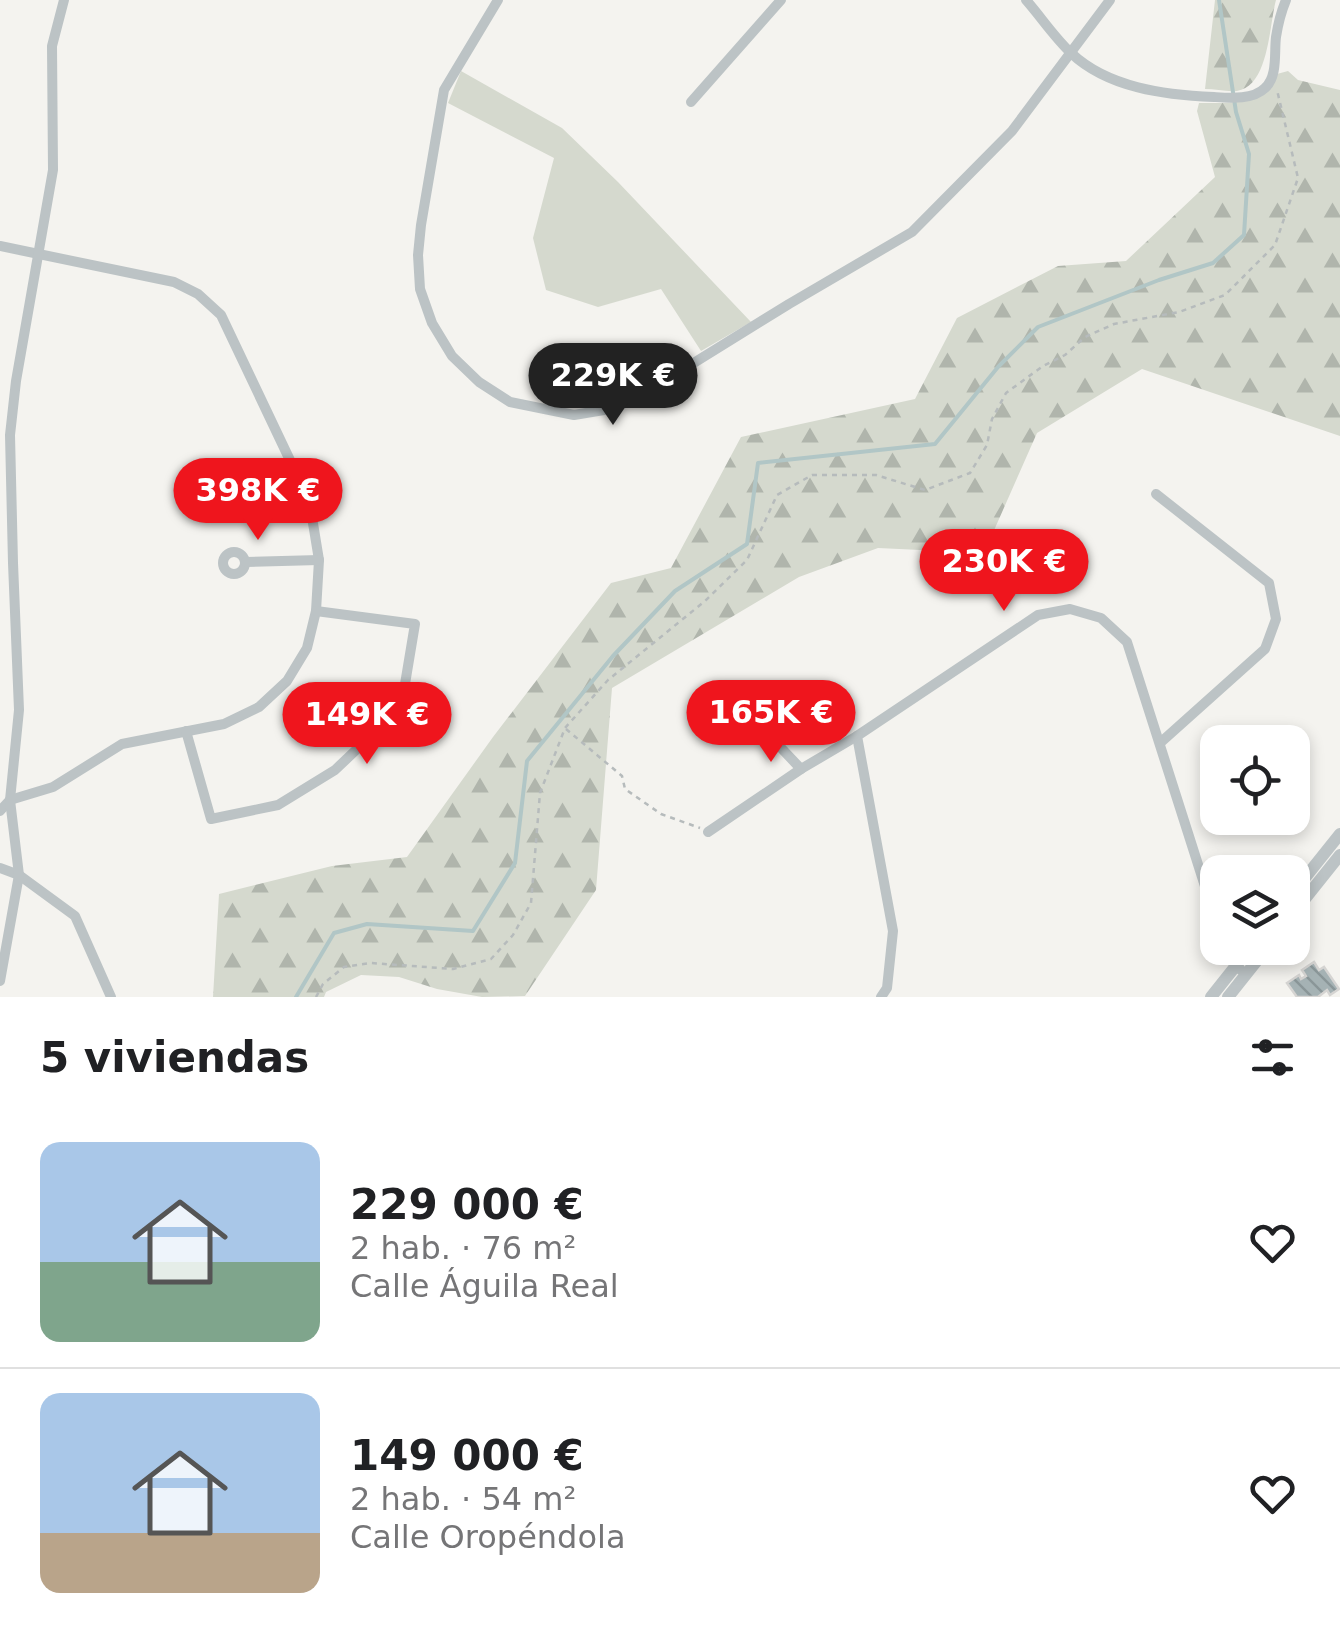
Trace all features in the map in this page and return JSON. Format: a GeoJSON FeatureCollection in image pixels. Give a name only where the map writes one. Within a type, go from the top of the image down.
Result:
{"type":"FeatureCollection","features":[{"type":"Feature","properties":{"kind":"street"},"geometry":{"type":"LineString","coordinates":[[0,981],[19,875],[10,800],[20,710],[6,563],[5,434],[53,170],[52,46],[64,0]]}},
{"type":"Feature","properties":{"kind":"street"},"geometry":{"type":"LineString","coordinates":[[498,0],[444,90],[421,225],[420,289],[432,324],[452,356],[480,382],[510,402],[574,415],[634,400],[912,232],[1012,131],[1110,0]]}},
{"type":"Feature","properties":{"kind":"street"},"geometry":{"type":"LineString","coordinates":[[691,102],[782,0]]}},
{"type":"Feature","properties":{"kind":"street"},"geometry":{"type":"LineString","coordinates":[[1026,0],[1072,54],[1106,77],[1180,96],[1223,98],[1249,96],[1269,84],[1286,0]]}},
{"type":"Feature","properties":{"kind":"street"},"geometry":{"type":"LineString","coordinates":[[0,246],[174,282],[198,294],[221,316],[312,511],[318,560],[316,611],[306,648],[287,681],[258,707],[224,724],[122,744],[53,787],[10,800],[0,811]]}},
{"type":"Feature","properties":{"kind":"street"},"geometry":{"type":"LineString","coordinates":[[1156,494],[1269,583],[1276,619],[1265,650],[1160,742]]}},
{"type":"Feature","properties":{"kind":"street"},"geometry":{"type":"LineString","coordinates":[[246,562],[318,560]]}},
{"type":"Feature","properties":{"kind":"street"},"geometry":{"type":"LineString","coordinates":[[708,832],[1038,616],[1070,609],[1101,618],[1126,642],[1200,870]]}},
{"type":"Feature","properties":{"kind":"street"},"geometry":{"type":"LineString","coordinates":[[186,731],[212,819],[278,805],[336,770],[378,729],[403,696],[415,624],[316,611]]}},
{"type":"Feature","properties":{"kind":"street"},"geometry":{"type":"LineString","coordinates":[[734,698],[802,769]]}},
{"type":"Feature","properties":{"kind":"street"},"geometry":{"type":"LineString","coordinates":[[858,736],[893,931],[886,988],[881,997]]}},
{"type":"Feature","properties":{"kind":"street"},"geometry":{"type":"LineString","coordinates":[[1310,872],[1340,834]]}},
{"type":"Feature","properties":{"kind":"street"},"geometry":{"type":"LineString","coordinates":[[1310,892],[1340,855]]}},
{"type":"Feature","properties":{"kind":"street"},"geometry":{"type":"LineString","coordinates":[[0,868],[19,875],[75,916],[111,997]]}},
{"type":"Feature","properties":{"kind":"street"},"geometry":{"type":"LineString","coordinates":[[1236,965],[1240,970]]}},
{"type":"Feature","properties":{"kind":"street"},"geometry":{"type":"LineString","coordinates":[[1228,997],[1242,965]]}},
{"type":"Feature","properties":{"kind":"street"},"geometry":{"type":"LineString","coordinates":[[1210,997],[1246,965]]}},
{"type":"Feature","properties":{"kind":"path"},"geometry":{"type":"LineString","coordinates":[[316,997],[322,984],[344,967],[371,963],[453,969],[490,959],[513,936],[531,902],[540,793],[565,728],[608,680],[705,601],[747,560],[777,495],[812,475],[876,474],[925,490],[970,473],[987,445],[992,419],[1006,393],[1065,355],[1085,337],[1114,324],[1179,312],[1225,295],[1275,245],[1298,178],[1273,75]]}},
{"type":"Feature","properties":{"kind":"path"},"geometry":{"type":"LineString","coordinates":[[565,728],[622,776],[624,789],[661,814],[708,832]]}},
{"type":"Feature","properties":{"kind":"green space"},"geometry":{"type":"Polygon","coordinates":[[[1215,0],[1276,0],[1262,67],[1248,87],[1237,91],[1205,89],[1215,0]]]}},
{"type":"Feature","properties":{"kind":"green space"},"geometry":{"type":"Polygon","coordinates":[[[461,71],[562,128],[751,322],[701,351],[661,289],[598,307],[546,290],[533,238],[554,158],[448,103],[461,71]]]}},
{"type":"Feature","properties":{"kind":"green space"},"geometry":{"type":"Polygon","coordinates":[[[1288,71],[1298,80],[1340,90],[1340,436],[1142,369],[1037,433],[984,553],[878,548],[799,577],[612,688],[596,890],[525,996],[482,997],[399,977],[361,975],[326,992],[324,997],[213,997],[219,894],[332,866],[407,857],[611,583],[671,568],[741,437],[915,399],[957,318],[1058,266],[1126,261],[1215,177],[1197,111],[1199,103],[1256,97],[1266,92],[1277,74],[1288,71]]]}},
{"type":"Feature","properties":{"kind":"building"},"geometry":{"type":"Polygon","coordinates":[[[1314,962],[1319,970],[1324,967],[1339,989],[1330,995],[1327,990],[1318,997],[1297,997],[1287,983],[1299,975],[1301,979],[1306,976],[1302,970],[1314,962]]]}},
{"type":"Feature","properties":{"kind":"waterway"},"geometry":{"type":"LineString","coordinates":[[296,997],[334,933],[367,924],[473,931],[515,863],[527,761],[613,656],[675,591],[747,544],[758,463],[935,444],[998,367],[1038,327],[1213,263],[1244,235],[1249,154],[1236,112],[1219,0]]}}]}
